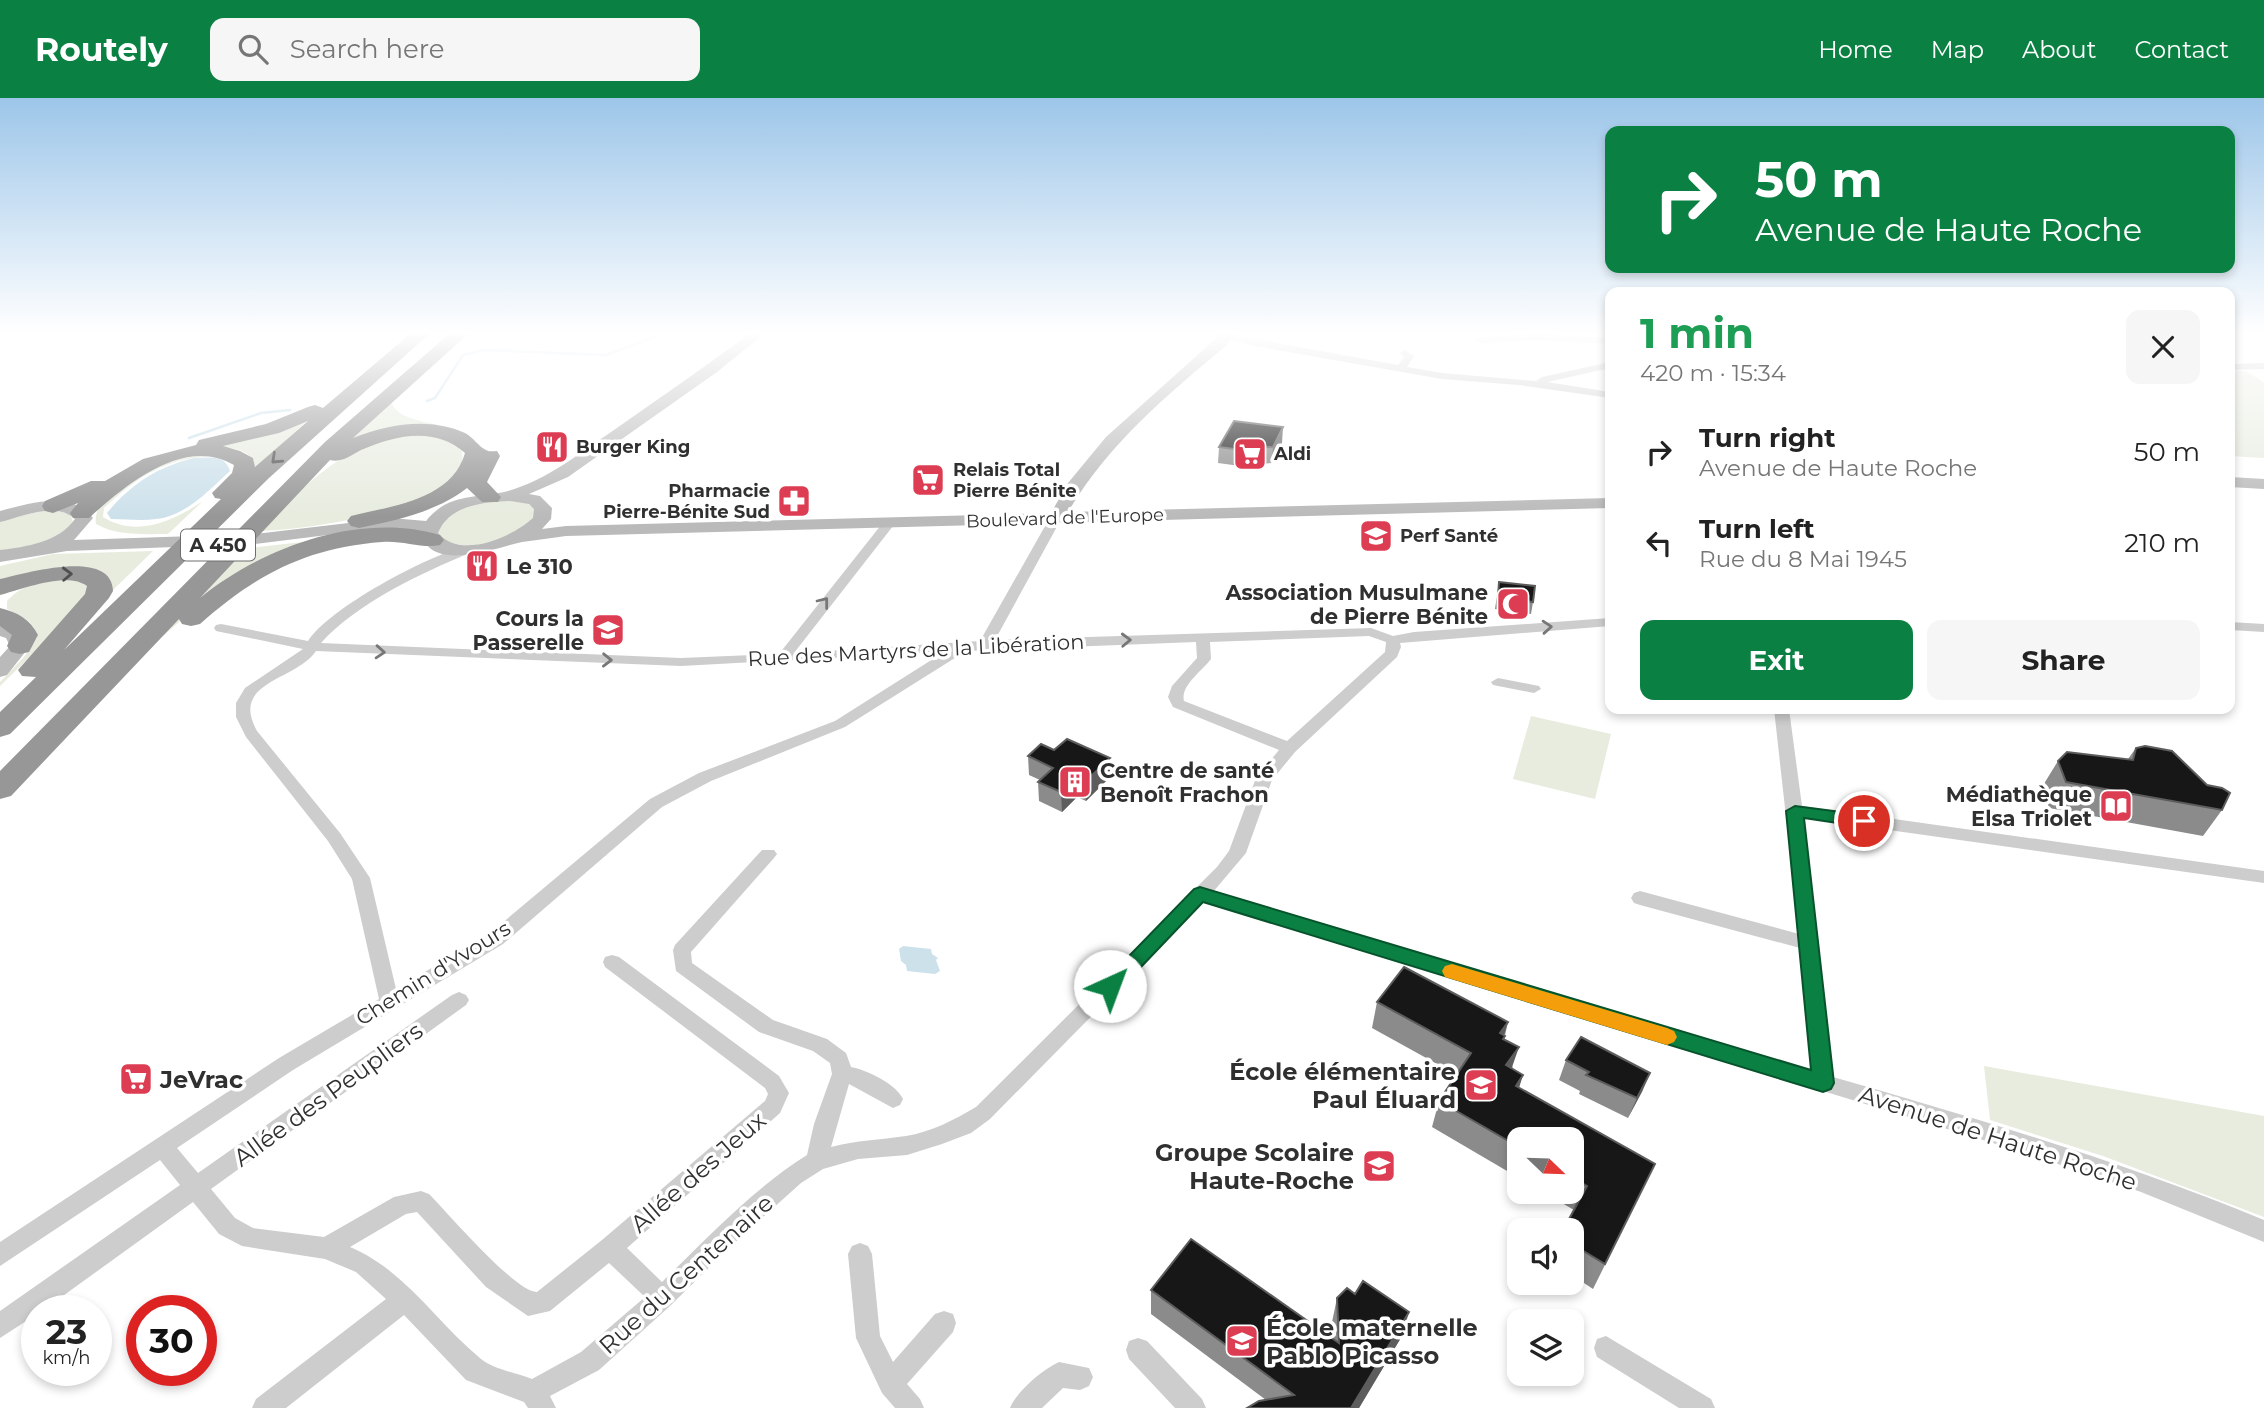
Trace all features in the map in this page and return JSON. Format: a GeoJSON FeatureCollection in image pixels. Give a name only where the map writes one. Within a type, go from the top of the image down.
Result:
{"type":"FeatureCollection","features":[{"type":"Feature","properties":{"kind":"highway"},"geometry":{"type":"LineString","coordinates":[[53,506],[90,491],[120,471],[144,460],[256,433],[299,419],[335,395]]}},
{"type":"Feature","properties":{"kind":"highway","name":"A 450"},"geometry":{"type":"LineString","coordinates":[[0,728],[261,473],[350,395]]}},
{"type":"Feature","properties":{"kind":"highway","name":"A 450"},"geometry":{"type":"LineString","coordinates":[[0,766],[294,468],[373,395]]}},
{"type":"Feature","properties":{"kind":"highway"},"geometry":{"type":"LineString","coordinates":[[0,789],[332,446],[388,395]]}},
{"type":"Feature","properties":{"kind":"highway"},"geometry":{"type":"LineString","coordinates":[[399,395],[398,403],[412,414],[461,428],[483,440],[489,453],[488,463],[475,483],[500,496]]}},
{"type":"Feature","properties":{"kind":"highway"},"geometry":{"type":"LineString","coordinates":[[253,539],[375,518],[423,505],[469,474],[475,463],[476,452],[461,436],[426,430],[408,431],[372,438],[355,445],[307,474]]}},
{"type":"Feature","properties":{"kind":"highway"},"geometry":{"type":"LineString","coordinates":[[0,705],[212,505],[242,475],[245,463],[236,456],[216,452],[169,458],[122,478],[81,519]]}},
{"type":"Feature","properties":{"kind":"highway"},"geometry":{"type":"LineString","coordinates":[[0,799],[158,648],[244,575],[289,552],[329,542],[394,533],[432,537]]}},
{"type":"Feature","properties":{"kind":"highway"},"geometry":{"type":"LineString","coordinates":[[0,597],[12,584],[52,575],[79,573],[96,579],[100,591],[75,624],[0,705]]}},
{"type":"Feature","properties":{"kind":"highway"},"geometry":{"type":"LineString","coordinates":[[0,616],[21,626],[24,635],[10,638]]}},
{"type":"Feature","properties":{"kind":"main road"},"geometry":{"type":"LineString","coordinates":[[1057,514],[1076,484],[1123,426],[1157,395]]}},
{"type":"Feature","properties":{"kind":"main road"},"geometry":{"type":"LineString","coordinates":[[314,533],[456,507],[500,496],[562,473]]}},
{"type":"Feature","properties":{"kind":"main road"},"geometry":{"type":"LineString","coordinates":[[521,537],[541,511],[544,491],[562,473]]}},
{"type":"Feature","properties":{"kind":"main road","name":"Boulevard de l'Europe"},"geometry":{"type":"LineString","coordinates":[[500,496],[578,525],[1605,503]]}},
{"type":"Feature","properties":{"kind":"main road","name":"Boulevard de l'Europe"},"geometry":{"type":"LineString","coordinates":[[466,550],[500,545],[521,537],[566,531],[889,523],[1057,514],[1605,496]]}},
{"type":"Feature","properties":{"kind":"main road"},"geometry":{"type":"LineString","coordinates":[[5,514],[53,506],[67,507],[91,532],[134,542]]}},
{"type":"Feature","properties":{"kind":"main road"},"geometry":{"type":"LineString","coordinates":[[432,537],[441,515],[456,507]]}},
{"type":"Feature","properties":{"kind":"main road"},"geometry":{"type":"LineString","coordinates":[[40,548],[65,536],[81,519]]}},
{"type":"Feature","properties":{"kind":"main road"},"geometry":{"type":"LineString","coordinates":[[314,533],[404,522],[432,537],[444,547],[466,550]]}},
{"type":"Feature","properties":{"kind":"main road"},"geometry":{"type":"LineString","coordinates":[[0,562],[9,555],[40,548],[253,539]]}},
{"type":"Feature","properties":{"kind":"main road"},"geometry":{"type":"LineString","coordinates":[[0,671],[10,638]]}},
{"type":"Feature","properties":{"kind":"street"},"geometry":{"type":"LineString","coordinates":[[562,473],[674,395]]}},
{"type":"Feature","properties":{"kind":"street"},"geometry":{"type":"LineString","coordinates":[[985,645],[1057,514]]}},
{"type":"Feature","properties":{"kind":"street"},"geometry":{"type":"LineString","coordinates":[[784,657],[793,642],[889,523]]}},
{"type":"Feature","properties":{"kind":"street"},"geometry":{"type":"LineString","coordinates":[[253,539],[314,533]]}},
{"type":"Feature","properties":{"kind":"street"},"geometry":{"type":"LineString","coordinates":[[399,582],[430,555],[432,537]]}},
{"type":"Feature","properties":{"kind":"street"},"geometry":{"type":"LineString","coordinates":[[389,1002],[361,878],[334,837],[251,734],[243,721],[242,707],[246,696],[253,689],[306,655],[315,640],[329,628],[432,563],[466,550]]}},
{"type":"Feature","properties":{"kind":"street","name":"Rue des Martyrs de la Libération"},"geometry":{"type":"LineString","coordinates":[[221,628],[312,647],[392,653],[667,662],[916,651],[985,645],[1370,632],[1392,640],[1414,636],[1605,622]]}},
{"type":"Feature","properties":{"kind":"street"},"geometry":{"type":"LineString","coordinates":[[2235,626],[2264,628]]}},
{"type":"Feature","properties":{"kind":"street"},"geometry":{"type":"LineString","coordinates":[[1203,638],[1204,659],[1177,689],[1175,697],[1178,704],[1289,748]]}},
{"type":"Feature","properties":{"kind":"street"},"geometry":{"type":"LineString","coordinates":[[1200,894],[1237,853],[1264,778],[1289,748],[1392,654],[1392,640]]}},
{"type":"Feature","properties":{"kind":"street","name":"Chemin d'Yvours"},"geometry":{"type":"LineString","coordinates":[[0,1255],[286,1064],[496,939],[656,803],[705,777],[840,724],[964,646]]}},
{"type":"Feature","properties":{"kind":"street"},"geometry":{"type":"LineString","coordinates":[[904,683],[916,667],[916,651]]}},
{"type":"Feature","properties":{"kind":"street"},"geometry":{"type":"LineString","coordinates":[[1498,682],[1534,690]]}},
{"type":"Feature","properties":{"kind":"street"},"geometry":{"type":"LineString","coordinates":[[1782,714],[1810,944],[1823,1083]]}},
{"type":"Feature","properties":{"kind":"street"},"geometry":{"type":"LineString","coordinates":[[1795,811],[2264,877]]}},
{"type":"Feature","properties":{"kind":"street"},"geometry":{"type":"LineString","coordinates":[[768,854],[682,950],[683,966],[766,1026],[820,1045],[839,1059],[842,1074],[825,1124],[817,1160]]}},
{"type":"Feature","properties":{"kind":"street","name":"Avenue de Haute Roche"},"geometry":{"type":"LineString","coordinates":[[1200,894],[1928,1113],[2119,1174],[2264,1231]]}},
{"type":"Feature","properties":{"kind":"street","name":"Rue du Centenaire"},"geometry":{"type":"LineString","coordinates":[[162,1146],[227,1226],[250,1238],[326,1248],[364,1264],[405,1299],[475,1371],[538,1400],[590,1361],[793,1176],[817,1160],[858,1149],[908,1145],[930,1139],[963,1126],[983,1113],[1200,894]]}},
{"type":"Feature","properties":{"kind":"street"},"geometry":{"type":"LineString","coordinates":[[1640,898],[1810,944]]}},
{"type":"Feature","properties":{"kind":"street","name":"Allée des Jeux"},"geometry":{"type":"LineString","coordinates":[[326,1248],[402,1204],[421,1201],[494,1279],[528,1304],[542,1303],[774,1107],[779,1093],[772,1082],[612,962]]}},
{"type":"Feature","properties":{"kind":"street","name":"Allée des Peupliers"},"geometry":{"type":"LineString","coordinates":[[0,1325],[459,1000]]}},
{"type":"Feature","properties":{"kind":"street"},"geometry":{"type":"LineString","coordinates":[[842,1074],[858,1077],[893,1099]]}},
{"type":"Feature","properties":{"kind":"street","name":"Allée des Jeux"},"geometry":{"type":"LineString","coordinates":[[610,1248],[662,1298]]}},
{"type":"Feature","properties":{"kind":"street"},"geometry":{"type":"LineString","coordinates":[[860,1254],[867,1338],[891,1384],[911,1408]]}},
{"type":"Feature","properties":{"kind":"street"},"geometry":{"type":"LineString","coordinates":[[265,1408],[405,1299]]}},
{"type":"Feature","properties":{"kind":"street"},"geometry":{"type":"LineString","coordinates":[[891,1384],[944,1323]]}},
{"type":"Feature","properties":{"kind":"street"},"geometry":{"type":"LineString","coordinates":[[1606,1348],[1702,1408]]}},
{"type":"Feature","properties":{"kind":"street"},"geometry":{"type":"LineString","coordinates":[[1138,1350],[1193,1408]]}},
{"type":"Feature","properties":{"kind":"street"},"geometry":{"type":"LineString","coordinates":[[1023,1408],[1059,1375],[1080,1377]]}},
{"type":"Feature","properties":{"kind":"shaded area"},"geometry":{"type":"Polygon","coordinates":[[[2235,395],[2264,395],[2264,458],[2235,456],[2235,395]]]}},
{"type":"Feature","properties":{"kind":"shaded area"},"geometry":{"type":"Polygon","coordinates":[[[391,400],[397,411],[403,415],[438,425],[337,450],[391,400]]]}},
{"type":"Feature","properties":{"kind":"shaded area"},"geometry":{"type":"Polygon","coordinates":[[[310,418],[251,472],[254,460],[250,455],[233,449],[207,446],[310,418]]]}},
{"type":"Feature","properties":{"kind":"shaded area"},"geometry":{"type":"Polygon","coordinates":[[[420,434],[446,438],[462,451],[463,463],[438,492],[376,514],[301,528],[259,531],[334,463],[370,444],[420,434]]]}},
{"type":"Feature","properties":{"kind":"shaded area"},"geometry":{"type":"Polygon","coordinates":[[[215,456],[182,460],[154,470],[104,508],[103,517],[128,526],[141,526],[180,515],[203,501],[168,534],[122,532],[96,524],[98,510],[119,486],[154,468],[189,457],[215,456]]]}},
{"type":"Feature","properties":{"kind":"shaded area"},"geometry":{"type":"Polygon","coordinates":[[[496,499],[527,503],[536,509],[536,518],[501,538],[478,545],[452,543],[438,537],[438,525],[460,508],[496,499]]]}},
{"type":"Feature","properties":{"kind":"shaded area"},"geometry":{"type":"Polygon","coordinates":[[[46,510],[70,513],[73,522],[49,540],[0,552],[0,521],[46,510]]]}},
{"type":"Feature","properties":{"kind":"shaded area"},"geometry":{"type":"Polygon","coordinates":[[[320,540],[219,587],[162,637],[158,637],[241,549],[320,540]]]}},
{"type":"Feature","properties":{"kind":"shaded area"},"geometry":{"type":"Polygon","coordinates":[[[153,551],[110,593],[106,577],[0,583],[0,566],[53,554],[153,551]]]}},
{"type":"Feature","properties":{"kind":"shaded area"},"geometry":{"type":"Polygon","coordinates":[[[70,579],[86,584],[89,590],[77,611],[0,686],[0,682],[24,657],[37,638],[30,623],[7,609],[7,601],[28,586],[70,579]]]}},
{"type":"Feature","properties":{"kind":"shaded area"},"geometry":{"type":"Polygon","coordinates":[[[1531,716],[1611,734],[1595,799],[1513,779],[1531,716]]]}},
{"type":"Feature","properties":{"kind":"shaded area"},"geometry":{"type":"Polygon","coordinates":[[[1984,1066],[2264,1116],[2264,1217],[2103,1156],[1990,1120],[1984,1066]]]}},
{"type":"Feature","properties":{"kind":"water"},"geometry":{"type":"Polygon","coordinates":[[[194,458],[220,459],[230,471],[196,501],[177,513],[150,520],[111,519],[107,513],[135,485],[168,466],[194,458]]]}},
{"type":"Feature","properties":{"kind":"water"},"geometry":{"type":"Polygon","coordinates":[[[903,946],[931,949],[932,954],[938,958],[936,960],[940,971],[935,974],[907,971],[906,965],[901,961],[899,949],[903,946]]]}},
{"type":"Feature","properties":{"kind":"building"},"geometry":{"type":"Polygon","coordinates":[[[1234,421],[1283,427],[1273,447],[1250,448],[1249,451],[1219,447],[1234,421]]]}},
{"type":"Feature","properties":{"kind":"building"},"geometry":{"type":"Polygon","coordinates":[[[1499,582],[1535,586],[1533,602],[1498,597],[1499,582]]]}},
{"type":"Feature","properties":{"kind":"building"},"geometry":{"type":"Polygon","coordinates":[[[1067,739],[1110,758],[1085,782],[1076,778],[1061,792],[1038,782],[1053,768],[1028,756],[1041,744],[1054,750],[1067,739]]]}},
{"type":"Feature","properties":{"kind":"building"},"geometry":{"type":"Polygon","coordinates":[[[2145,746],[2172,751],[2207,785],[2230,793],[2222,810],[2066,782],[2058,761],[2067,752],[2133,760],[2136,748],[2145,746]]]}},
{"type":"Feature","properties":{"kind":"building"},"geometry":{"type":"Polygon","coordinates":[[[1404,967],[1508,1022],[1500,1033],[1505,1036],[1503,1039],[1519,1047],[1506,1065],[1523,1075],[1516,1086],[1655,1164],[1605,1264],[1584,1251],[1584,1218],[1570,1218],[1577,1204],[1584,1204],[1587,1186],[1584,1184],[1584,1127],[1507,1127],[1507,1140],[1439,1101],[1471,1053],[1377,1002],[1404,967]]]}},
{"type":"Feature","properties":{"kind":"building"},"geometry":{"type":"Polygon","coordinates":[[[1581,1037],[1650,1073],[1637,1098],[1586,1075],[1589,1072],[1566,1060],[1581,1037]]]}},
{"type":"Feature","properties":{"kind":"building","name":"École maternelle Pablo Picasso"},"geometry":{"type":"Polygon","coordinates":[[[1191,1239],[1339,1343],[1337,1298],[1347,1288],[1355,1294],[1363,1281],[1409,1312],[1351,1408],[1247,1408],[1259,1401],[1294,1395],[1151,1290],[1191,1239]]]}},
{"type":"Feature","properties":{"kind":"waterway"},"geometry":{"type":"LineString","coordinates":[[427,401],[437,395]]}},
{"type":"Feature","properties":{"kind":"waterway"},"geometry":{"type":"LineString","coordinates":[[189,438],[261,413],[290,410]]}},
{"type":"Feature","properties":{"kind":"slow traffic"},"geometry":{"type":"LineString","coordinates":[[1452,971],[1667,1037]]}},
{"type":"Feature","properties":{"kind":"place","name":"Burger King"},"geometry":{"type":"Point","coordinates":[552,447]}},
{"type":"Feature","properties":{"kind":"place","name":"Aldi"},"geometry":{"type":"Point","coordinates":[1250,454]}},
{"type":"Feature","properties":{"kind":"place","name":"Relais Total Pierre Bénite"},"geometry":{"type":"Point","coordinates":[928,480]}},
{"type":"Feature","properties":{"kind":"place","name":"Pharmacie Pierre-Bénite Sud"},"geometry":{"type":"Point","coordinates":[794,501]}},
{"type":"Feature","properties":{"kind":"place","name":"Perf Santé"},"geometry":{"type":"Point","coordinates":[1376,536]}},
{"type":"Feature","properties":{"kind":"place","name":"Le 310"},"geometry":{"type":"Point","coordinates":[482,566]}},
{"type":"Feature","properties":{"kind":"place","name":"Association Musulmane de Pierre Bénite"},"geometry":{"type":"Point","coordinates":[1513,604]}},
{"type":"Feature","properties":{"kind":"place","name":"Cours la Passerelle"},"geometry":{"type":"Point","coordinates":[608,630]}},
{"type":"Feature","properties":{"kind":"place","name":"Centre de santé Benoît Frachon"},"geometry":{"type":"Point","coordinates":[1075,782]}},
{"type":"Feature","properties":{"kind":"place","name":"Médiathèque Elsa Triolet"},"geometry":{"type":"Point","coordinates":[2116,806]}},
{"type":"Feature","properties":{"kind":"place","name":"JeVrac"},"geometry":{"type":"Point","coordinates":[136,1079]}},
{"type":"Feature","properties":{"kind":"place","name":"École élémentaire Paul Éluard"},"geometry":{"type":"Point","coordinates":[1481,1085]}},
{"type":"Feature","properties":{"kind":"place","name":"Groupe Scolaire Haute-Roche"},"geometry":{"type":"Point","coordinates":[1379,1166]}},
{"type":"Feature","properties":{"kind":"place","name":"École maternelle Pablo Picasso"},"geometry":{"type":"Point","coordinates":[1242,1341]}},
{"type":"Feature","properties":{"kind":"route"},"geometry":{"type":"LineString","coordinates":[[1110,986],[1200,894],[1823,1083],[1795,811],[1864,821]]}}]}
